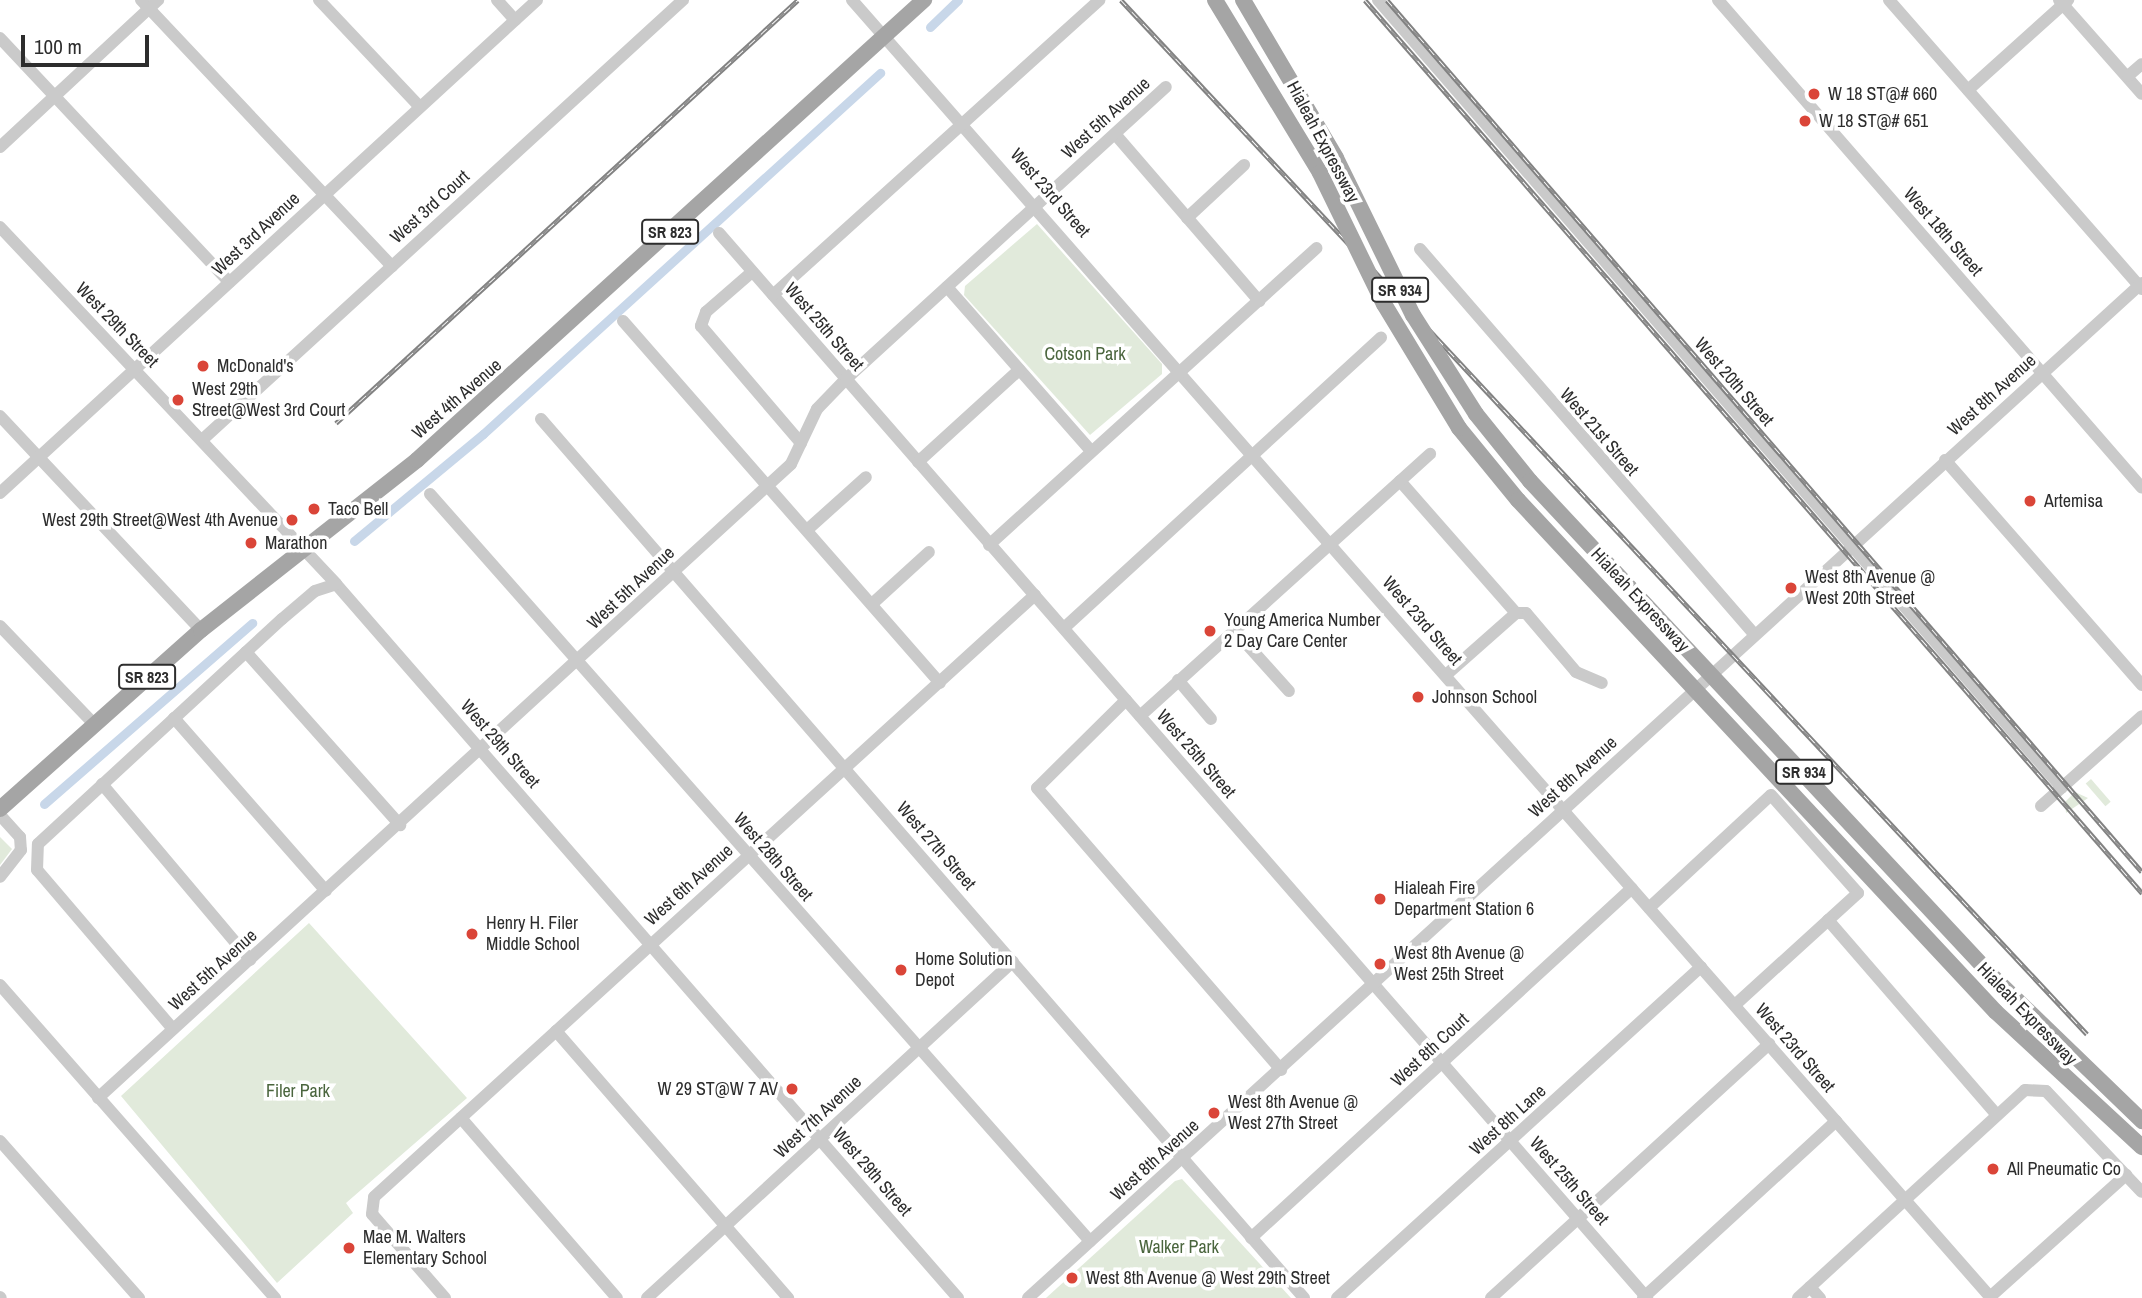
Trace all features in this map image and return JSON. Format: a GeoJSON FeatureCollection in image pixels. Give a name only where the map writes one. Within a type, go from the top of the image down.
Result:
{"type":"FeatureCollection","features":[{"type":"Feature","properties":{"kind":"main road","name":"West 4th Avenue"},"geometry":{"type":"LineString","coordinates":[[0,809],[201,630],[306,550],[507,382],[924,0]]}},
{"type":"Feature","properties":{"kind":"main road","name":"Hialeah Expressway"},"geometry":{"type":"LineString","coordinates":[[1215,0],[1320,173],[1389,314],[1459,428],[1518,500],[2042,1060],[2142,1147]]}},
{"type":"Feature","properties":{"kind":"main road","name":"Hialeah Expressway"},"geometry":{"type":"LineString","coordinates":[[1243,0],[1336,158],[1413,315],[1476,414],[1530,481],[1714,673],[2056,1044],[2142,1121]]}},
{"type":"Feature","properties":{"kind":"street"},"geometry":{"type":"LineString","coordinates":[[319,0],[420,107]]}},
{"type":"Feature","properties":{"kind":"street"},"geometry":{"type":"LineString","coordinates":[[497,0],[515,20]]}},
{"type":"Feature","properties":{"kind":"street","name":"West 3rd Avenue"},"geometry":{"type":"LineString","coordinates":[[0,494],[537,0]]}},
{"type":"Feature","properties":{"kind":"street","name":"West 3rd Court"},"geometry":{"type":"LineString","coordinates":[[202,440],[683,0]]}},
{"type":"Feature","properties":{"kind":"street","name":"West 23rd Street"},"geometry":{"type":"LineString","coordinates":[[852,0],[964,122],[1255,453],[1991,1297]]}},
{"type":"Feature","properties":{"kind":"street"},"geometry":{"type":"LineString","coordinates":[[773,295],[1099,0]]}},
{"type":"Feature","properties":{"kind":"street","name":"West 20th Street"},"geometry":{"type":"LineString","coordinates":[[1378,0],[2062,788]]}},
{"type":"Feature","properties":{"kind":"street","name":"West 18th Street"},"geometry":{"type":"LineString","coordinates":[[1718,0],[2142,488]]}},
{"type":"Feature","properties":{"kind":"street"},"geometry":{"type":"LineString","coordinates":[[1889,0],[2141,286]]}},
{"type":"Feature","properties":{"kind":"street"},"geometry":{"type":"LineString","coordinates":[[1968,90],[2063,2],[2142,94]]}},
{"type":"Feature","properties":{"kind":"street"},"geometry":{"type":"LineString","coordinates":[[0,147],[149,3],[392,266]]}},
{"type":"Feature","properties":{"kind":"street"},"geometry":{"type":"LineString","coordinates":[[0,38],[229,282]]}},
{"type":"Feature","properties":{"kind":"street"},"geometry":{"type":"LineString","coordinates":[[2128,76],[2142,64]]}},
{"type":"Feature","properties":{"kind":"street","name":"West 5th Avenue"},"geometry":{"type":"LineString","coordinates":[[98,1098],[400,825],[768,486],[801,443],[817,408],[1166,87]]}},
{"type":"Feature","properties":{"kind":"street"},"geometry":{"type":"LineString","coordinates":[[1115,134],[1259,301]]}},
{"type":"Feature","properties":{"kind":"street"},"geometry":{"type":"LineString","coordinates":[[1187,218],[1244,165]]}},
{"type":"Feature","properties":{"kind":"street","name":"West 29th Street"},"geometry":{"type":"LineString","coordinates":[[0,227],[306,550],[958,1298]]}},
{"type":"Feature","properties":{"kind":"street","name":"West 25th Street"},"geometry":{"type":"LineString","coordinates":[[719,233],[1645,1297]]}},
{"type":"Feature","properties":{"kind":"street"},"geometry":{"type":"LineString","coordinates":[[989,545],[1317,248]]}},
{"type":"Feature","properties":{"kind":"street","name":"West 21st Street"},"geometry":{"type":"LineString","coordinates":[[1420,249],[1755,635]]}},
{"type":"Feature","properties":{"kind":"street"},"geometry":{"type":"LineString","coordinates":[[752,272],[706,312],[701,326],[801,443]]}},
{"type":"Feature","properties":{"kind":"street","name":"West 8th Avenue"},"geometry":{"type":"LineString","coordinates":[[1028,1298],[1697,690],[1852,544],[2141,286]]}},
{"type":"Feature","properties":{"kind":"street"},"geometry":{"type":"LineString","coordinates":[[947,287],[1091,451]]}},
{"type":"Feature","properties":{"kind":"street"},"geometry":{"type":"LineString","coordinates":[[623,321],[940,682]]}},
{"type":"Feature","properties":{"kind":"street"},"geometry":{"type":"LineString","coordinates":[[1064,628],[1381,338]]}},
{"type":"Feature","properties":{"kind":"street"},"geometry":{"type":"LineString","coordinates":[[918,462],[1019,370]]}},
{"type":"Feature","properties":{"kind":"street"},"geometry":{"type":"LineString","coordinates":[[0,416],[201,630]]}},
{"type":"Feature","properties":{"kind":"street","name":"West 27th Street"},"geometry":{"type":"LineString","coordinates":[[541,419],[1304,1298]]}},
{"type":"Feature","properties":{"kind":"street"},"geometry":{"type":"LineString","coordinates":[[1140,716],[1430,454]]}},
{"type":"Feature","properties":{"kind":"street"},"geometry":{"type":"LineString","coordinates":[[1945,460],[2142,685]]}},
{"type":"Feature","properties":{"kind":"street"},"geometry":{"type":"LineString","coordinates":[[807,530],[866,477]]}},
{"type":"Feature","properties":{"kind":"street"},"geometry":{"type":"LineString","coordinates":[[1400,481],[1516,612],[1526,613],[1576,672],[1602,683]]}},
{"type":"Feature","properties":{"kind":"street","name":"West 28th Street"},"geometry":{"type":"LineString","coordinates":[[430,494],[1090,1241]]}},
{"type":"Feature","properties":{"kind":"street"},"geometry":{"type":"LineString","coordinates":[[872,604],[929,552]]}},
{"type":"Feature","properties":{"kind":"street"},"geometry":{"type":"LineString","coordinates":[[173,1029],[37,870],[36,851],[102,784],[282,619],[315,591],[336,584]]}},
{"type":"Feature","properties":{"kind":"street","name":"West 6th Avenue"},"geometry":{"type":"LineString","coordinates":[[446,1298],[370,1205],[651,943],[1035,595]]}},
{"type":"Feature","properties":{"kind":"street"},"geometry":{"type":"LineString","coordinates":[[1446,674],[1516,612]]}},
{"type":"Feature","properties":{"kind":"street"},"geometry":{"type":"LineString","coordinates":[[0,626],[94,724]]}},
{"type":"Feature","properties":{"kind":"street"},"geometry":{"type":"LineString","coordinates":[[1234,630],[1289,691]]}},
{"type":"Feature","properties":{"kind":"street"},"geometry":{"type":"LineString","coordinates":[[246,652],[400,825]]}},
{"type":"Feature","properties":{"kind":"street"},"geometry":{"type":"LineString","coordinates":[[1178,680],[1211,719]]}},
{"type":"Feature","properties":{"kind":"street"},"geometry":{"type":"LineString","coordinates":[[1126,700],[1037,788],[1281,1070]]}},
{"type":"Feature","properties":{"kind":"street"},"geometry":{"type":"LineString","coordinates":[[2041,806],[2142,716]]}},
{"type":"Feature","properties":{"kind":"street"},"geometry":{"type":"LineString","coordinates":[[174,718],[326,891]]}},
{"type":"Feature","properties":{"kind":"street"},"geometry":{"type":"LineString","coordinates":[[102,784],[250,960]]}},
{"type":"Feature","properties":{"kind":"street"},"geometry":{"type":"LineString","coordinates":[[1649,908],[1770,796],[1858,893],[1735,1006]]}},
{"type":"Feature","properties":{"kind":"street"},"geometry":{"type":"LineString","coordinates":[[0,815],[20,837],[21,850],[0,877]]}},
{"type":"Feature","properties":{"kind":"street","name":"West 8th Court"},"geometry":{"type":"LineString","coordinates":[[1251,1238],[1632,888]]}},
{"type":"Feature","properties":{"kind":"street"},"geometry":{"type":"LineString","coordinates":[[1828,920],[1997,1115]]}},
{"type":"Feature","properties":{"kind":"street","name":"West 7th Avenue"},"geometry":{"type":"LineString","coordinates":[[648,1298],[1013,962]]}},
{"type":"Feature","properties":{"kind":"street","name":"West 8th Lane"},"geometry":{"type":"LineString","coordinates":[[1337,1298],[1701,967]]}},
{"type":"Feature","properties":{"kind":"street"},"geometry":{"type":"LineString","coordinates":[[0,985],[270,1296]]}},
{"type":"Feature","properties":{"kind":"street"},"geometry":{"type":"LineString","coordinates":[[556,1031],[789,1298]]}},
{"type":"Feature","properties":{"kind":"street"},"geometry":{"type":"LineString","coordinates":[[1491,1298],[1769,1044]]}},
{"type":"Feature","properties":{"kind":"street"},"geometry":{"type":"LineString","coordinates":[[1798,1298],[2025,1090],[2037,1088],[2142,1192]]}},
{"type":"Feature","properties":{"kind":"street"},"geometry":{"type":"LineString","coordinates":[[461,1118],[617,1298]]}},
{"type":"Feature","properties":{"kind":"street"},"geometry":{"type":"LineString","coordinates":[[1645,1297],[1836,1121]]}},
{"type":"Feature","properties":{"kind":"street"},"geometry":{"type":"LineString","coordinates":[[0,1141],[139,1298]]}},
{"type":"Feature","properties":{"kind":"street"},"geometry":{"type":"LineString","coordinates":[[1991,1297],[2126,1175]]}},
{"type":"Feature","properties":{"kind":"street"},"geometry":{"type":"LineString","coordinates":[[1810,1287],[1820,1298]]}},
{"type":"Feature","properties":{"kind":"green space","name":"Cotson Park"},"geometry":{"type":"Polygon","coordinates":[[[1037,224],[1162,364],[1162,374],[1090,435],[964,295],[965,286],[1037,224]]]}},
{"type":"Feature","properties":{"kind":"green space"},"geometry":{"type":"Polygon","coordinates":[[[2091,779],[2111,802],[2105,806],[2086,784],[2091,779]]]}},
{"type":"Feature","properties":{"kind":"green space"},"geometry":{"type":"Polygon","coordinates":[[[2075,792],[2088,798],[2066,813],[2065,802],[2075,792]]]}},
{"type":"Feature","properties":{"kind":"green space"},"geometry":{"type":"Polygon","coordinates":[[[0,837],[12,849],[0,865],[0,837]]]}},
{"type":"Feature","properties":{"kind":"green space","name":"Filer Park"},"geometry":{"type":"Polygon","coordinates":[[[309,923],[467,1098],[346,1203],[353,1213],[277,1283],[121,1096],[309,923]]]}},
{"type":"Feature","properties":{"kind":"green space","name":"Walker Park"},"geometry":{"type":"Polygon","coordinates":[[[1182,1179],[1291,1298],[1046,1298],[1175,1181],[1182,1179]]]}},
{"type":"Feature","properties":{"kind":"waterway"},"geometry":{"type":"LineString","coordinates":[[930,27],[958,0]]}},
{"type":"Feature","properties":{"kind":"waterway"},"geometry":{"type":"LineString","coordinates":[[354,541],[483,434],[880,73]]}},
{"type":"Feature","properties":{"kind":"waterway"},"geometry":{"type":"LineString","coordinates":[[44,804],[252,623]]}},
{"type":"Feature","properties":{"kind":"railway"},"geometry":{"type":"LineString","coordinates":[[336,423],[798,0]]}},
{"type":"Feature","properties":{"kind":"railway"},"geometry":{"type":"LineString","coordinates":[[1121,0],[2087,1034]]}},
{"type":"Feature","properties":{"kind":"railway"},"geometry":{"type":"LineString","coordinates":[[1365,0],[2142,893]]}},
{"type":"Feature","properties":{"kind":"railway"},"geometry":{"type":"LineString","coordinates":[[1387,0],[2142,872]]}},
{"type":"Feature","properties":{"kind":"place","name":"W 18 ST@# 660"},"geometry":{"type":"Point","coordinates":[1814,94]}},
{"type":"Feature","properties":{"kind":"place","name":"W 18 ST@# 651"},"geometry":{"type":"Point","coordinates":[1805,121]}},
{"type":"Feature","properties":{"kind":"place","name":"McDonald's"},"geometry":{"type":"Point","coordinates":[203,366]}},
{"type":"Feature","properties":{"kind":"place","name":"West 29th Street@West 3rd Court"},"geometry":{"type":"Point","coordinates":[178,400]}},
{"type":"Feature","properties":{"kind":"place","name":"Artemisa"},"geometry":{"type":"Point","coordinates":[2030,501]}},
{"type":"Feature","properties":{"kind":"place","name":"Taco Bell"},"geometry":{"type":"Point","coordinates":[314,509]}},
{"type":"Feature","properties":{"kind":"place","name":"West 29th Street@West 4th Avenue"},"geometry":{"type":"Point","coordinates":[292,520]}},
{"type":"Feature","properties":{"kind":"place","name":"Marathon"},"geometry":{"type":"Point","coordinates":[251,543]}},
{"type":"Feature","properties":{"kind":"place","name":"West 8th Avenue @ West 20th Street"},"geometry":{"type":"Point","coordinates":[1791,588]}},
{"type":"Feature","properties":{"kind":"place","name":"Young America Number 2 Day Care Center"},"geometry":{"type":"Point","coordinates":[1210,631]}},
{"type":"Feature","properties":{"kind":"place","name":"Johnson School"},"geometry":{"type":"Point","coordinates":[1418,697]}},
{"type":"Feature","properties":{"kind":"place","name":"Hialeah Fire Department Station 6"},"geometry":{"type":"Point","coordinates":[1380,899]}},
{"type":"Feature","properties":{"kind":"place","name":"Henry H. Filer Middle School"},"geometry":{"type":"Point","coordinates":[472,934]}},
{"type":"Feature","properties":{"kind":"place","name":"West 8th Avenue @ West 25th Street"},"geometry":{"type":"Point","coordinates":[1380,964]}},
{"type":"Feature","properties":{"kind":"place","name":"Home Solution Depot"},"geometry":{"type":"Point","coordinates":[901,970]}},
{"type":"Feature","properties":{"kind":"place","name":"W 29 ST@W 7 AV"},"geometry":{"type":"Point","coordinates":[792,1089]}},
{"type":"Feature","properties":{"kind":"place","name":"West 8th Avenue @ West 27th Street"},"geometry":{"type":"Point","coordinates":[1214,1113]}},
{"type":"Feature","properties":{"kind":"place","name":"All Pneumatic Co"},"geometry":{"type":"Point","coordinates":[1993,1169]}},
{"type":"Feature","properties":{"kind":"place","name":"Mae M. Walters Elementary School"},"geometry":{"type":"Point","coordinates":[349,1248]}},
{"type":"Feature","properties":{"kind":"place","name":"West 8th Avenue @ West 29th Street"},"geometry":{"type":"Point","coordinates":[1072,1278]}}]}
